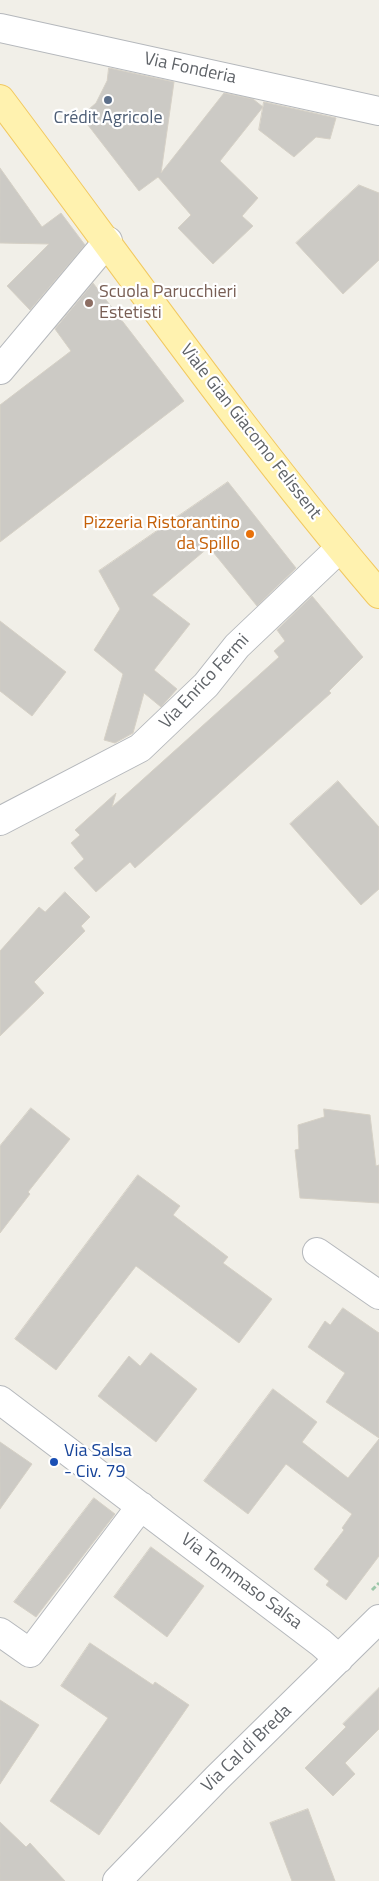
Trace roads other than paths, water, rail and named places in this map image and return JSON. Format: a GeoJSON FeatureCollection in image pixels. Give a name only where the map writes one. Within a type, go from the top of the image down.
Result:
{"type":"FeatureCollection","features":[{"type":"Feature","properties":{"kind":"main road","name":"Viale Gian Giacomo Felissent"},"geometry":{"type":"LineString","coordinates":[[0,99],[108,241],[224,400],[340,548],[379,594]]}},
{"type":"Feature","properties":{"kind":"street","name":"Via Fonderia"},"geometry":{"type":"LineString","coordinates":[[0,28],[379,110]]}},
{"type":"Feature","properties":{"kind":"street"},"geometry":{"type":"LineString","coordinates":[[0,370],[108,241]]}},
{"type":"Feature","properties":{"kind":"street","name":"Via Enrico Fermi"},"geometry":{"type":"LineString","coordinates":[[0,821],[140,748],[206,685],[237,646],[340,548]]}},
{"type":"Feature","properties":{"kind":"street"},"geometry":{"type":"LineString","coordinates":[[317,1252],[379,1295]]}},
{"type":"Feature","properties":{"kind":"street","name":"Via Tommaso Salsa"},"geometry":{"type":"LineString","coordinates":[[0,1400],[321,1643],[339,1659]]}},
{"type":"Feature","properties":{"kind":"street"},"geometry":{"type":"LineString","coordinates":[[0,1632],[30,1654],[141,1506]]}},
{"type":"Feature","properties":{"kind":"street","name":"Via Cal di Breda"},"geometry":{"type":"LineString","coordinates":[[117,1881],[217,1778],[379,1619]]}},
{"type":"Feature","properties":{"kind":"place","name":"Crédit Agricole"},"geometry":{"type":"Point","coordinates":[108,100]}},
{"type":"Feature","properties":{"kind":"place","name":"Scuola Parucchieri Estetisti"},"geometry":{"type":"Point","coordinates":[89,303]}},
{"type":"Feature","properties":{"kind":"place","name":"Pizzeria Ristorantino da Spillo"},"geometry":{"type":"Point","coordinates":[250,534]}},
{"type":"Feature","properties":{"kind":"place","name":"Via Salsa - Civ. 79"},"geometry":{"type":"Point","coordinates":[54,1462]}}]}
